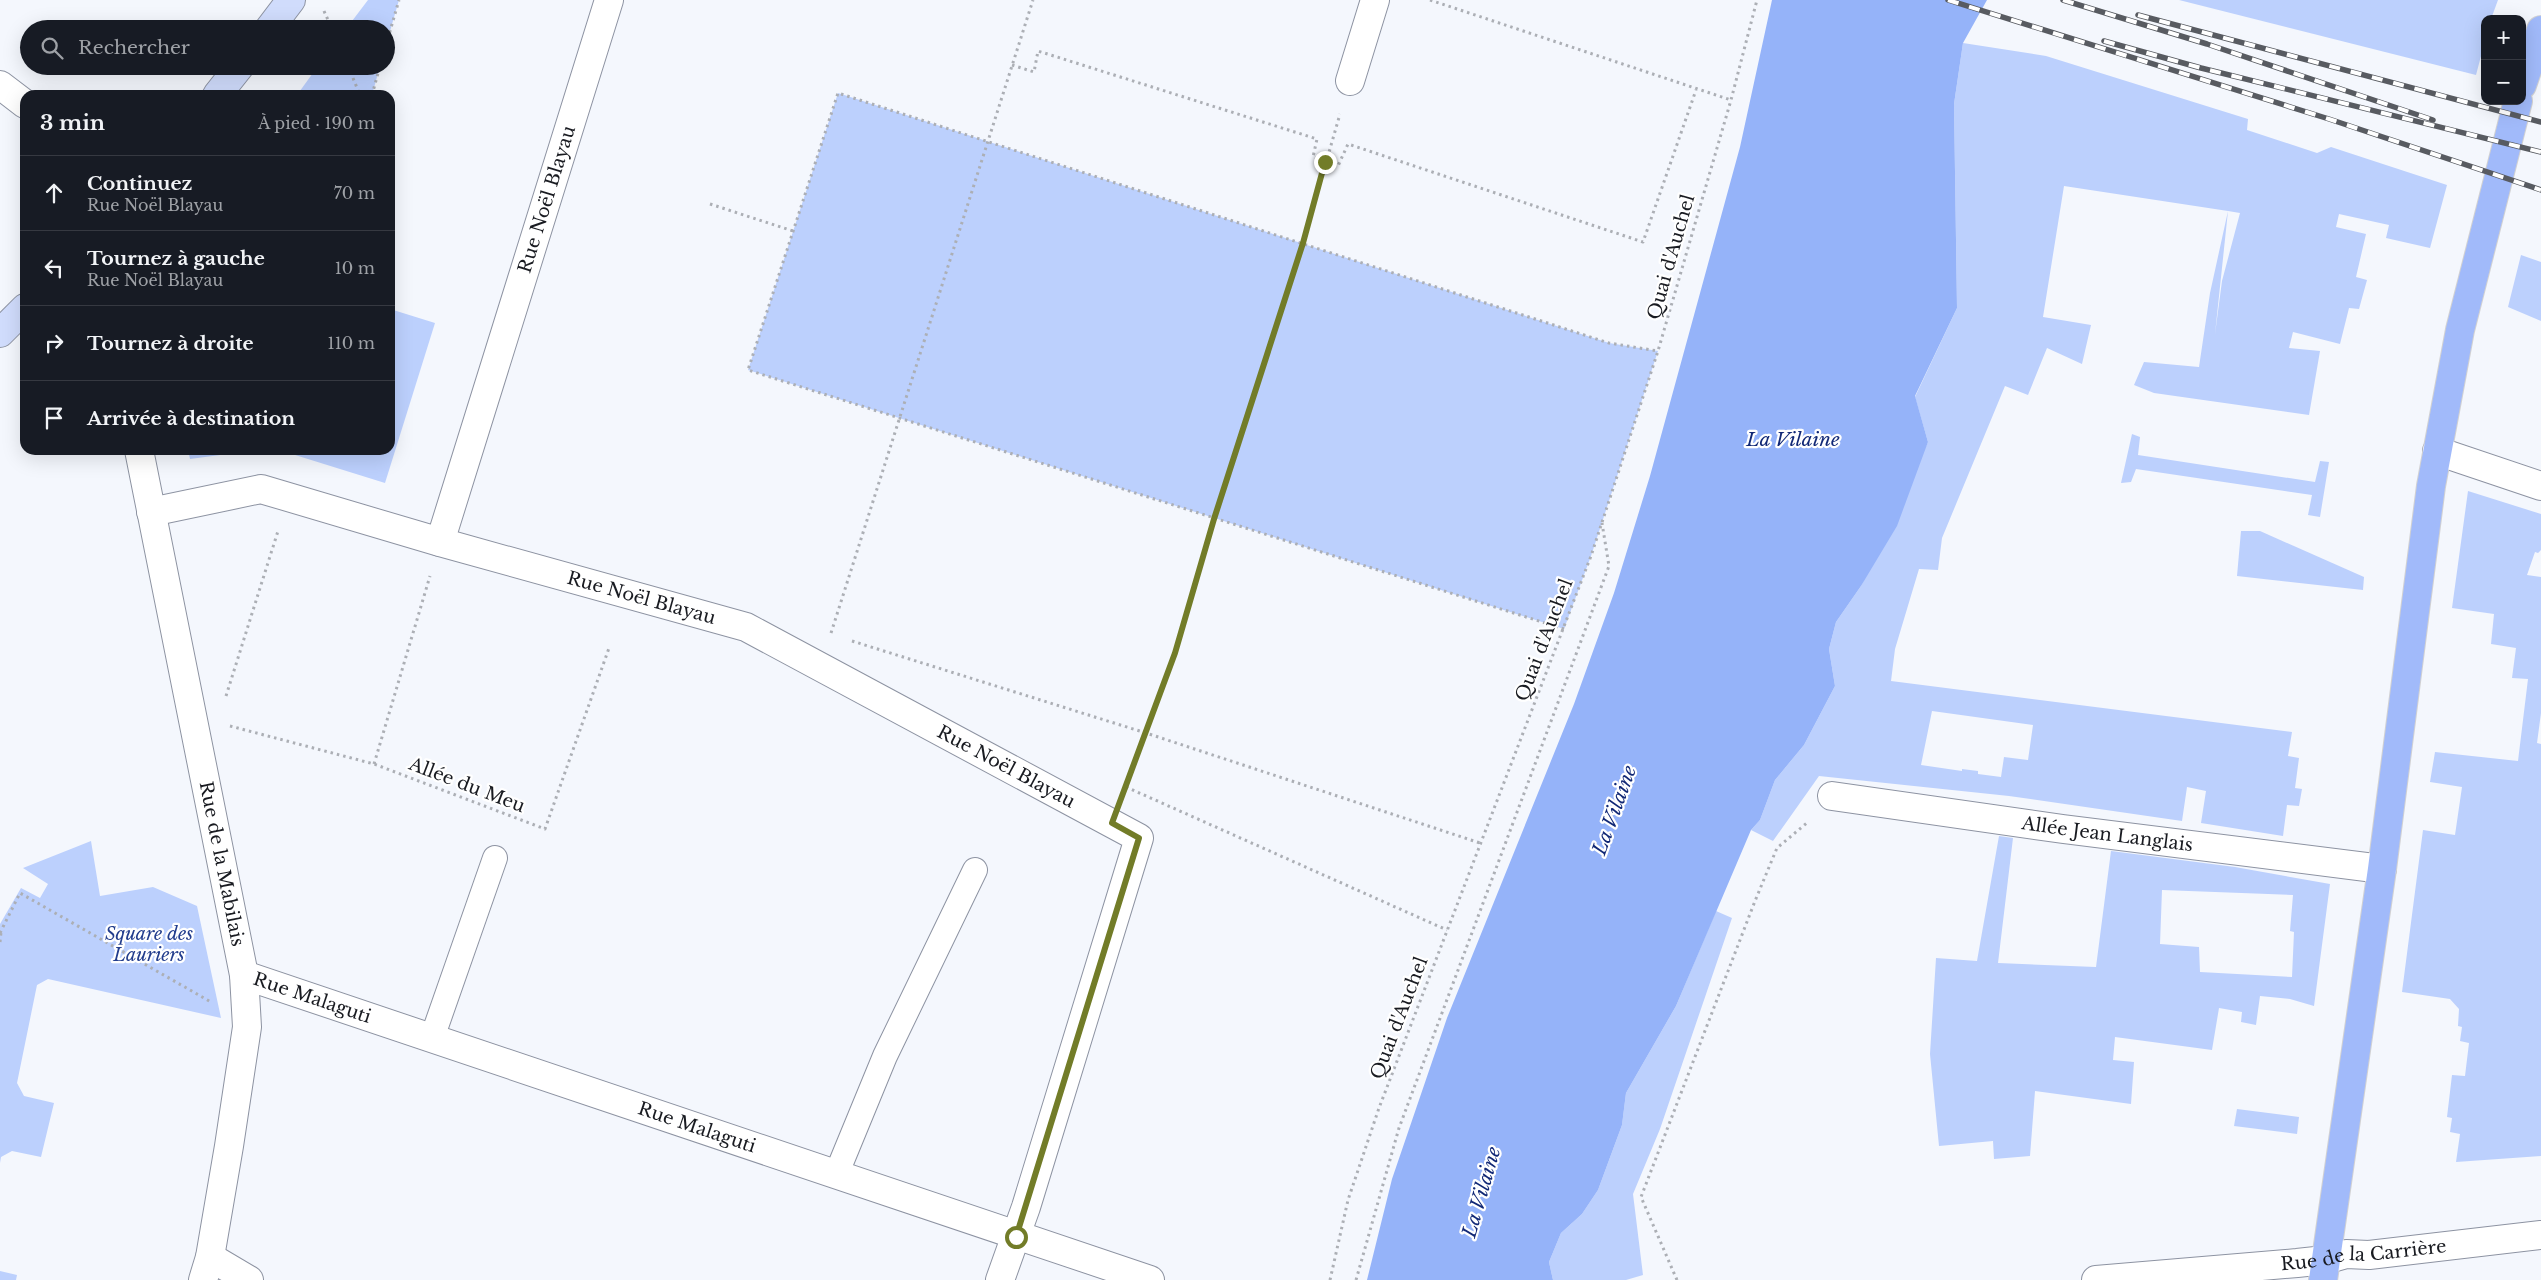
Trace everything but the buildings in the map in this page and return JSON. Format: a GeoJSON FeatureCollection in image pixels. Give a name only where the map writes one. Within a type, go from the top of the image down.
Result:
{"type":"FeatureCollection","features":[{"type":"Feature","properties":{"kind":"main road"},"geometry":{"type":"LineString","coordinates":[[276,20],[291,0]]}},
{"type":"Feature","properties":{"kind":"main road"},"geometry":{"type":"LineString","coordinates":[[2526,73],[2541,30]]}},
{"type":"Feature","properties":{"kind":"main road"},"geometry":{"type":"LineString","coordinates":[[221,90],[233,75]]}},
{"type":"Feature","properties":{"kind":"main road"},"geometry":{"type":"LineString","coordinates":[[2324,1270],[2382,869],[2437,451],[2460,330],[2517,105]]}},
{"type":"Feature","properties":{"kind":"main road"},"geometry":{"type":"LineString","coordinates":[[0,333],[20,313]]}},
{"type":"Feature","properties":{"kind":"street","name":"Rue Noël Blayau"},"geometry":{"type":"LineString","coordinates":[[440,542],[609,0]]}},
{"type":"Feature","properties":{"kind":"street"},"geometry":{"type":"LineString","coordinates":[[1350,81],[1375,0]]}},
{"type":"Feature","properties":{"kind":"street"},"geometry":{"type":"LineString","coordinates":[[0,84],[20,100]]}},
{"type":"Feature","properties":{"kind":"street"},"geometry":{"type":"LineString","coordinates":[[2437,451],[2541,486]]}},
{"type":"Feature","properties":{"kind":"street","name":"Rue de la Mabilais"},"geometry":{"type":"LineString","coordinates":[[140,455],[151,512],[206,726],[222,867],[244,975],[247,1027],[206,1268]]}},
{"type":"Feature","properties":{"kind":"street","name":"Rue Noël Blayau"},"geometry":{"type":"LineString","coordinates":[[151,512],[261,489],[440,542],[746,627],[1139,838],[1016,1237],[1000,1280]]}},
{"type":"Feature","properties":{"kind":"street","name":"Allée Jean Langlais"},"geometry":{"type":"LineString","coordinates":[[1832,796],[2063,829],[2382,869]]}},
{"type":"Feature","properties":{"kind":"street","name":"Rue Malaguti"},"geometry":{"type":"LineString","coordinates":[[244,975],[1016,1237],[1150,1280]]}},
{"type":"Feature","properties":{"kind":"street","name":"Rue de la Carrière"},"geometry":{"type":"LineString","coordinates":[[2096,1280],[2324,1270],[2346,1254],[2369,1255],[2541,1236]]}},
{"type":"Feature","properties":{"kind":"street"},"geometry":{"type":"LineString","coordinates":[[206,1268],[249,1280]]}},
{"type":"Feature","properties":{"kind":"lane"},"geometry":{"type":"LineString","coordinates":[[432,1038],[495,858]]}},
{"type":"Feature","properties":{"kind":"lane"},"geometry":{"type":"LineString","coordinates":[[836,1176],[885,1056],[975,870]]}},
{"type":"Feature","properties":{"kind":"path"},"geometry":{"type":"LineString","coordinates":[[393,20],[399,0]]}},
{"type":"Feature","properties":{"kind":"path"},"geometry":{"type":"LineString","coordinates":[[820,667],[1033,0]]}},
{"type":"Feature","properties":{"kind":"path"},"geometry":{"type":"LineString","coordinates":[[1430,0],[1696,90],[1731,100]]}},
{"type":"Feature","properties":{"kind":"path","name":"Quai d'Auchel"},"geometry":{"type":"LineString","coordinates":[[1330,1280],[1348,1200],[1379,1108],[1564,630],[1602,522],[1658,351],[1731,100],[1757,0]]}},
{"type":"Feature","properties":{"kind":"path"},"geometry":{"type":"LineString","coordinates":[[1012,65],[1034,72],[1038,51],[1317,139],[1313,157],[1325,162],[1338,166],[1348,144],[1643,242],[1696,90]]}},
{"type":"Feature","properties":{"kind":"path"},"geometry":{"type":"LineString","coordinates":[[352,75],[358,90]]}},
{"type":"Feature","properties":{"kind":"path"},"geometry":{"type":"LineString","coordinates":[[373,90],[378,75]]}},
{"type":"Feature","properties":{"kind":"path"},"geometry":{"type":"LineString","coordinates":[[1112,823],[1175,653],[1214,519],[1303,243],[1350,81]]}},
{"type":"Feature","properties":{"kind":"path"},"geometry":{"type":"LineString","coordinates":[[1564,630],[748,370],[838,93],[1609,343],[1658,351]]}},
{"type":"Feature","properties":{"kind":"path"},"geometry":{"type":"LineString","coordinates":[[710,204],[794,231]]}},
{"type":"Feature","properties":{"kind":"path"},"geometry":{"type":"LineString","coordinates":[[206,726],[289,497]]}},
{"type":"Feature","properties":{"kind":"path"},"geometry":{"type":"LineString","coordinates":[[1356,1280],[1398,1128],[1610,566],[1602,522]]}},
{"type":"Feature","properties":{"kind":"path"},"geometry":{"type":"LineString","coordinates":[[374,764],[440,542]]}},
{"type":"Feature","properties":{"kind":"path"},"geometry":{"type":"LineString","coordinates":[[831,634],[840,637]]}},
{"type":"Feature","properties":{"kind":"path"},"geometry":{"type":"LineString","coordinates":[[849,640],[1146,733],[1480,843]]}},
{"type":"Feature","properties":{"kind":"path","name":"Allée du Meu"},"geometry":{"type":"LineString","coordinates":[[206,726],[374,764],[545,829],[609,648]]}},
{"type":"Feature","properties":{"kind":"path"},"geometry":{"type":"LineString","coordinates":[[1126,787],[1447,930]]}},
{"type":"Feature","properties":{"kind":"path"},"geometry":{"type":"LineString","coordinates":[[1677,1280],[1641,1197],[1751,910],[1777,848],[1808,822],[1832,796]]}},
{"type":"Feature","properties":{"kind":"path"},"geometry":{"type":"LineString","coordinates":[[0,942],[1,931],[20,893],[217,1006]]}},
{"type":"Feature","properties":{"kind":"green space"},"geometry":{"type":"Polygon","coordinates":[[[368,0],[399,0],[393,20],[353,20],[368,0]]]}},
{"type":"Feature","properties":{"kind":"green space"},"geometry":{"type":"Polygon","coordinates":[[[2179,0],[2498,0],[2492,15],[2481,15],[2481,56],[2476,75],[2179,0]]]}},
{"type":"Feature","properties":{"kind":"green space"},"geometry":{"type":"Polygon","coordinates":[[[1963,43],[2046,56],[2248,119],[2247,130],[2317,153],[2331,147],[2447,185],[2430,248],[2386,238],[2389,225],[2339,214],[2336,227],[2366,234],[2356,277],[2367,280],[2359,309],[2349,308],[2340,344],[2293,332],[2289,348],[2320,351],[2309,415],[2154,393],[2134,385],[2144,362],[2199,367],[2210,293],[2228,211],[2064,186],[2043,317],[2091,325],[2082,364],[2047,348],[2028,395],[2005,386],[1942,538],[1938,570],[1919,569],[1895,649],[1891,681],[2292,732],[2288,756],[2299,758],[2295,788],[2302,789],[2299,806],[2287,805],[2283,836],[2201,823],[2206,791],[2187,787],[2182,821],[2009,796],[1819,776],[1773,841],[1751,830],[1760,820],[1775,780],[1804,745],[1835,686],[1829,649],[1836,622],[1861,586],[1928,442],[1915,397],[1957,308],[1954,104],[1963,43]],[[2228,211],[2215,334],[2222,281],[2240,213],[2228,211]],[[1932,711],[1921,765],[1962,771],[1962,769],[1978,771],[1978,774],[2001,777],[2004,757],[2028,760],[2033,725],[1932,711]]]}},
{"type":"Feature","properties":{"kind":"green space"},"geometry":{"type":"Polygon","coordinates":[[[311,75],[378,75],[373,90],[301,90],[311,75]]]}},
{"type":"Feature","properties":{"kind":"green space"},"geometry":{"type":"Polygon","coordinates":[[[838,93],[1609,343],[1658,351],[1591,556],[1564,629],[748,370],[838,93]]]}},
{"type":"Feature","properties":{"kind":"green space"},"geometry":{"type":"Polygon","coordinates":[[[2521,255],[2541,262],[2541,321],[2508,307],[2521,255]]]}},
{"type":"Feature","properties":{"kind":"green space"},"geometry":{"type":"Polygon","coordinates":[[[395,311],[435,323],[395,451],[395,311]]]}},
{"type":"Feature","properties":{"kind":"green space"},"geometry":{"type":"Polygon","coordinates":[[[2132,434],[2140,437],[2138,455],[2315,482],[2320,461],[2329,462],[2320,517],[2308,515],[2312,495],[2136,469],[2131,482],[2121,483],[2132,434]]]}},
{"type":"Feature","properties":{"kind":"green space"},"geometry":{"type":"Polygon","coordinates":[[[189,455],[220,455],[190,459],[189,455]]]}},
{"type":"Feature","properties":{"kind":"green space"},"geometry":{"type":"Polygon","coordinates":[[[295,455],[394,455],[385,483],[295,455]]]}},
{"type":"Feature","properties":{"kind":"green space"},"geometry":{"type":"Polygon","coordinates":[[[2468,491],[2541,514],[2541,550],[2538,553],[2535,552],[2527,575],[2541,577],[2541,713],[2537,743],[2541,744],[2541,1156],[2456,1162],[2460,1134],[2450,1132],[2452,1118],[2447,1117],[2452,1075],[2465,1076],[2469,1043],[2460,1041],[2462,1027],[2458,1026],[2459,1009],[2450,999],[2402,992],[2423,830],[2455,835],[2462,787],[2430,782],[2435,752],[2518,761],[2528,679],[2512,678],[2516,648],[2491,644],[2494,614],[2452,608],[2468,491]]]}},
{"type":"Feature","properties":{"kind":"green space"},"geometry":{"type":"Polygon","coordinates":[[[2241,531],[2260,531],[2364,577],[2363,590],[2237,576],[2241,531]]]}},
{"type":"Feature","properties":{"kind":"green space"},"geometry":{"type":"Polygon","coordinates":[[[1999,836],[2013,838],[1998,963],[2096,967],[2111,851],[2235,867],[2330,884],[2314,1006],[2290,999],[2260,996],[2256,1025],[2241,1022],[2242,1012],[2219,1008],[2212,1050],[2115,1037],[2113,1060],[2134,1062],[2131,1104],[2035,1091],[2030,1156],[1994,1159],[1993,1141],[1939,1146],[1930,1054],[1936,958],[1977,961],[1999,836]],[[2162,890],[2160,944],[2199,947],[2200,972],[2292,977],[2294,932],[2290,931],[2293,895],[2162,890]]]}},
{"type":"Feature","properties":{"kind":"green space","name":"Square des Lauriers"},"geometry":{"type":"Polygon","coordinates":[[[91,841],[100,896],[153,887],[197,906],[221,1018],[48,979],[37,985],[17,1083],[24,1096],[54,1103],[41,1157],[12,1151],[1,1157],[0,1163],[0,924],[21,888],[40,898],[48,884],[23,868],[91,841]]]}},
{"type":"Feature","properties":{"kind":"green space"},"geometry":{"type":"Polygon","coordinates":[[[1716,911],[1732,918],[1660,1129],[1633,1194],[1643,1275],[1626,1280],[1553,1280],[1549,1262],[1561,1233],[1582,1214],[1598,1190],[1622,1125],[1626,1093],[1676,1006],[1716,911]]]}},
{"type":"Feature","properties":{"kind":"green space"},"geometry":{"type":"Polygon","coordinates":[[[2237,1109],[2299,1117],[2297,1134],[2234,1126],[2237,1109]]]}},
{"type":"Feature","properties":{"kind":"green space"},"geometry":{"type":"Polygon","coordinates":[[[0,1271],[17,1275],[16,1280],[0,1280],[0,1271]]]}},
{"type":"Feature","properties":{"kind":"water","name":"La Vilaine"},"geometry":{"type":"Polygon","coordinates":[[[1772,0],[1987,0],[1963,43],[1954,104],[1957,308],[1915,396],[1928,442],[1897,526],[1861,586],[1836,622],[1829,649],[1835,686],[1804,745],[1775,780],[1760,820],[1751,830],[1676,1006],[1626,1093],[1622,1125],[1598,1190],[1582,1214],[1561,1233],[1549,1262],[1553,1280],[1367,1280],[1392,1179],[1447,1018],[1574,704],[1614,593],[1650,476],[1740,147],[1772,0]]]}},
{"type":"Feature","properties":{"kind":"railway"},"geometry":{"type":"LineString","coordinates":[[1948,0],[2329,119],[2541,190]]}},
{"type":"Feature","properties":{"kind":"railway"},"geometry":{"type":"LineString","coordinates":[[2063,0],[2207,44],[2433,120]]}},
{"type":"Feature","properties":{"kind":"railway"},"geometry":{"type":"LineString","coordinates":[[2138,15],[2541,122]]}},
{"type":"Feature","properties":{"kind":"railway"},"geometry":{"type":"LineString","coordinates":[[2104,41],[2201,68],[2541,152]]}},
{"type":"Feature","properties":{"kind":"route"},"geometry":{"type":"LineString","coordinates":[[1016,1237],[1139,838],[1112,823],[1175,653],[1214,519],[1303,243],[1325,162]]}}]}
